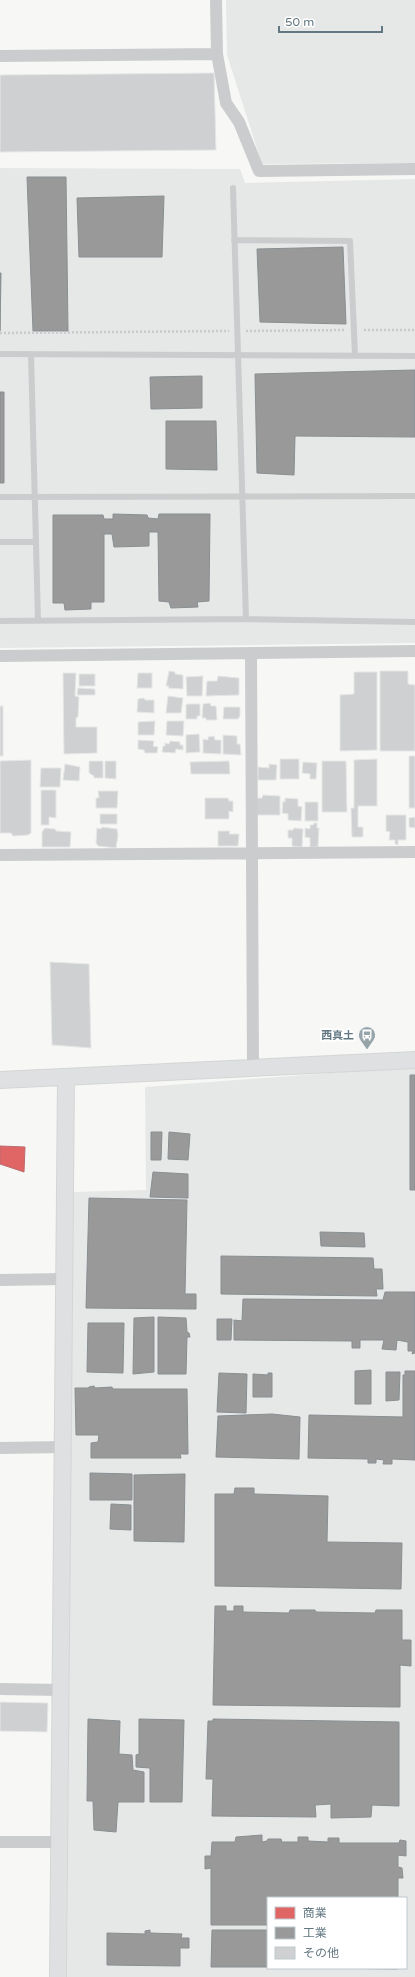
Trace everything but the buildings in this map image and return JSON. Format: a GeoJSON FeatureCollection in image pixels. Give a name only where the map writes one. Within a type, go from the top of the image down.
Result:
{"type":"FeatureCollection","features":[{"type":"Feature","properties":{"kind":"street"},"geometry":{"type":"LineString","coordinates":[[216,0],[217,54],[226,103],[239,122],[258,171],[415,169]]}},
{"type":"Feature","properties":{"kind":"street"},"geometry":{"type":"LineString","coordinates":[[0,56],[217,54]]}},
{"type":"Feature","properties":{"kind":"street"},"geometry":{"type":"LineString","coordinates":[[0,656],[415,651]]}},
{"type":"Feature","properties":{"kind":"street"},"geometry":{"type":"LineString","coordinates":[[251,653],[253,1068]]}},
{"type":"Feature","properties":{"kind":"street"},"geometry":{"type":"LineString","coordinates":[[0,855],[415,852]]}},
{"type":"Feature","properties":{"kind":"street"},"geometry":{"type":"LineString","coordinates":[[0,1080],[415,1060]]}},
{"type":"Feature","properties":{"kind":"street"},"geometry":{"type":"LineString","coordinates":[[58,1977],[66,1077]]}},
{"type":"Feature","properties":{"kind":"street"},"geometry":{"type":"LineString","coordinates":[[0,1280],[64,1279]]}},
{"type":"Feature","properties":{"kind":"street"},"geometry":{"type":"LineString","coordinates":[[0,1448],[63,1447]]}},
{"type":"Feature","properties":{"kind":"street"},"geometry":{"type":"LineString","coordinates":[[0,1689],[61,1690]]}},
{"type":"Feature","properties":{"kind":"street"},"geometry":{"type":"LineString","coordinates":[[0,1842],[60,1842]]}},
{"type":"Feature","properties":{"kind":"lane"},"geometry":{"type":"LineString","coordinates":[[232,188],[246,620]]}},
{"type":"Feature","properties":{"kind":"lane"},"geometry":{"type":"LineString","coordinates":[[234,240],[350,241],[355,355]]}},
{"type":"Feature","properties":{"kind":"lane"},"geometry":{"type":"LineString","coordinates":[[0,354],[415,356]]}},
{"type":"Feature","properties":{"kind":"lane"},"geometry":{"type":"LineString","coordinates":[[31,354],[33,498],[38,620]]}},
{"type":"Feature","properties":{"kind":"lane"},"geometry":{"type":"LineString","coordinates":[[0,497],[415,496]]}},
{"type":"Feature","properties":{"kind":"lane"},"geometry":{"type":"LineString","coordinates":[[0,542],[35,542]]}},
{"type":"Feature","properties":{"kind":"lane"},"geometry":{"type":"LineString","coordinates":[[0,621],[246,620],[415,622]]}},
{"type":"Feature","properties":{"kind":"path"},"geometry":{"type":"LineString","coordinates":[[239,331],[351,330]]}},
{"type":"Feature","properties":{"kind":"path"},"geometry":{"type":"LineString","coordinates":[[359,330],[415,330]]}},
{"type":"Feature","properties":{"kind":"path"},"geometry":{"type":"LineString","coordinates":[[0,333],[231,331]]}},
{"type":"Feature","properties":{"kind":"shaded area"},"geometry":{"type":"Polygon","coordinates":[[[226,0],[415,0],[415,163],[262,164],[227,55],[226,0]]]}},
{"type":"Feature","properties":{"kind":"shaded area"},"geometry":{"type":"Polygon","coordinates":[[[0,168],[240,169],[245,183],[415,179],[415,643],[0,648],[0,168]]]}},
{"type":"Feature","properties":{"kind":"shaded area"},"geometry":{"type":"Polygon","coordinates":[[[407,1067],[415,1069],[415,1977],[67,1977],[73,1192],[146,1190],[145,1087],[407,1067]]]}},
{"type":"Feature","properties":{"kind":"place","name":"西真土"},"geometry":{"type":"Point","coordinates":[367,1050]}}]}
